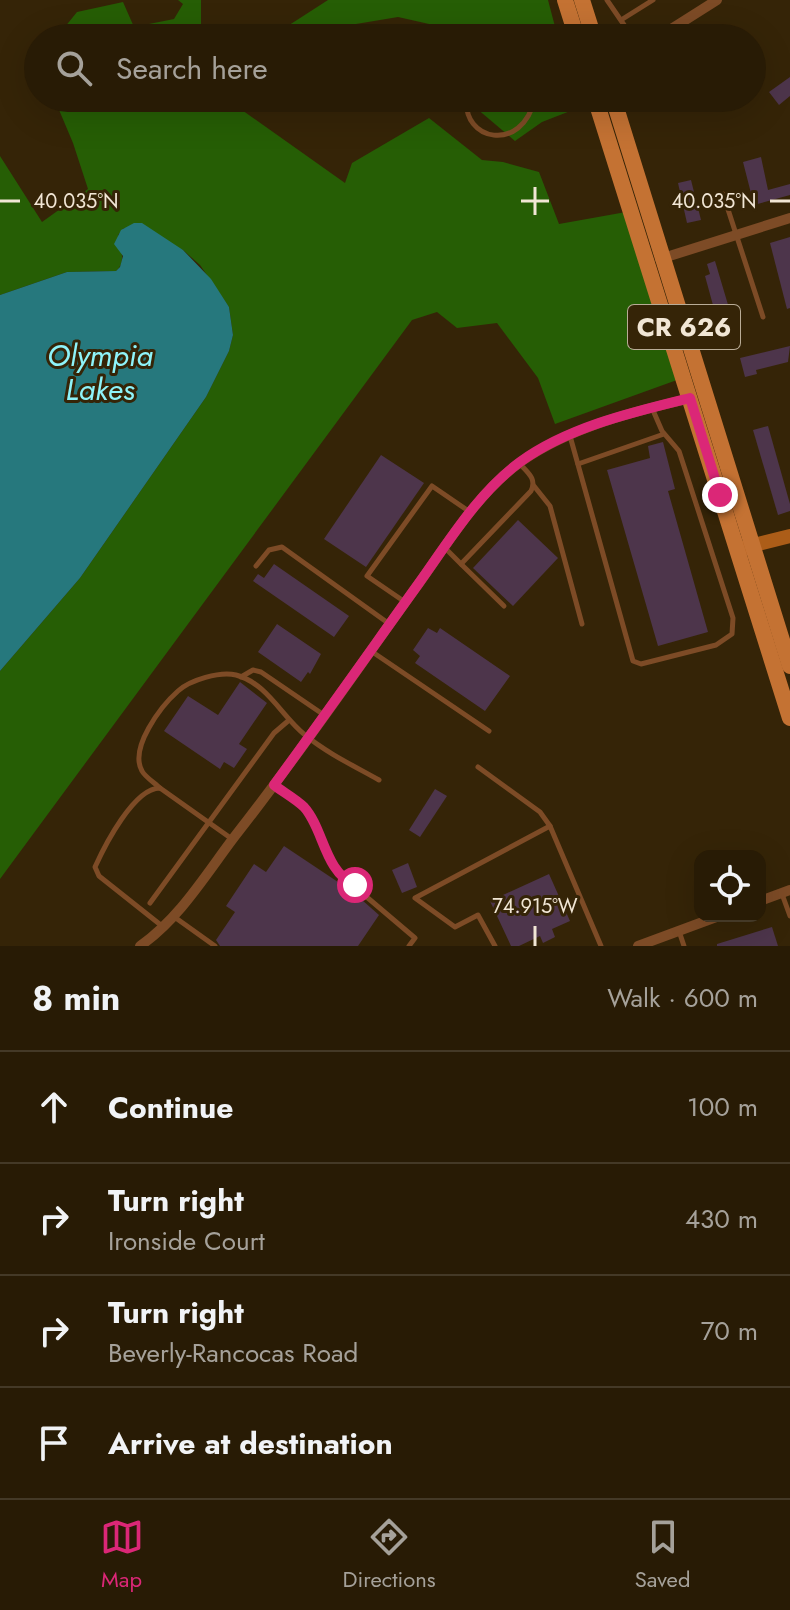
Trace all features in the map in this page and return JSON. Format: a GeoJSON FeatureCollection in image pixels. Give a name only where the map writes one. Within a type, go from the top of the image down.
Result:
{"type":"FeatureCollection","features":[{"type":"Feature","properties":{"kind":"main road"},"geometry":{"type":"LineString","coordinates":[[565,0],[573,24]]}},
{"type":"Feature","properties":{"kind":"main road"},"geometry":{"type":"LineString","coordinates":[[582,0],[590,24]]}},
{"type":"Feature","properties":{"kind":"main road","name":"CR 626"},"geometry":{"type":"LineString","coordinates":[[600,112],[655,261],[698,397],[745,548],[790,718]]}},
{"type":"Feature","properties":{"kind":"main road","name":"CR 626"},"geometry":{"type":"LineString","coordinates":[[617,112],[655,261]]}},
{"type":"Feature","properties":{"kind":"main road","name":"CR 626"},"geometry":{"type":"LineString","coordinates":[[745,548],[790,666]]}},
{"type":"Feature","properties":{"kind":"street"},"geometry":{"type":"LineString","coordinates":[[679,24],[717,0]]}},
{"type":"Feature","properties":{"kind":"street"},"geometry":{"type":"LineString","coordinates":[[655,261],[790,218]]}},
{"type":"Feature","properties":{"kind":"street"},"geometry":{"type":"LineString","coordinates":[[140,946],[173,916],[233,840],[405,602],[497,483],[519,463],[570,435],[652,408],[698,397]]}},
{"type":"Feature","properties":{"kind":"street"},"geometry":{"type":"LineString","coordinates":[[745,548],[790,536]]}},
{"type":"Feature","properties":{"kind":"street"},"geometry":{"type":"LineString","coordinates":[[766,899],[786,892]]}},
{"type":"Feature","properties":{"kind":"street"},"geometry":{"type":"LineString","coordinates":[[638,946],[703,922]]}},
{"type":"Feature","properties":{"kind":"lane"},"geometry":{"type":"LineString","coordinates":[[607,0],[624,24]]}},
{"type":"Feature","properties":{"kind":"lane"},"geometry":{"type":"LineString","coordinates":[[621,20],[653,0]]}},
{"type":"Feature","properties":{"kind":"lane"},"geometry":{"type":"LineString","coordinates":[[467,112],[471,122],[481,131],[495,136],[510,134],[521,128],[530,112]]}},
{"type":"Feature","properties":{"kind":"lane"},"geometry":{"type":"LineString","coordinates":[[723,194],[763,317]]}},
{"type":"Feature","properties":{"kind":"lane"},"geometry":{"type":"LineString","coordinates":[[570,435],[633,661],[641,664],[716,645],[732,634],[733,618],[679,451],[664,434],[652,408]]}},
{"type":"Feature","properties":{"kind":"lane"},"geometry":{"type":"LineString","coordinates":[[578,464],[664,434]]}},
{"type":"Feature","properties":{"kind":"lane"},"geometry":{"type":"LineString","coordinates":[[519,463],[533,478],[534,486],[550,506],[582,624]]}},
{"type":"Feature","properties":{"kind":"lane"},"geometry":{"type":"LineString","coordinates":[[405,602],[367,576],[432,486],[471,513]]}},
{"type":"Feature","properties":{"kind":"lane"},"geometry":{"type":"LineString","coordinates":[[461,564],[534,486]]}},
{"type":"Feature","properties":{"kind":"lane"},"geometry":{"type":"LineString","coordinates":[[256,566],[269,550],[282,547],[389,624]]}},
{"type":"Feature","properties":{"kind":"lane"},"geometry":{"type":"LineString","coordinates":[[445,548],[504,606]]}},
{"type":"Feature","properties":{"kind":"lane"},"geometry":{"type":"LineString","coordinates":[[370,650],[489,731]]}},
{"type":"Feature","properties":{"kind":"lane"},"geometry":{"type":"LineString","coordinates":[[241,677],[253,670],[261,672],[324,715]]}},
{"type":"Feature","properties":{"kind":"lane"},"geometry":{"type":"LineString","coordinates":[[233,840],[142,772],[139,760],[141,741],[179,689],[222,674],[241,677],[281,707],[288,721],[308,738],[379,780]]}},
{"type":"Feature","properties":{"kind":"lane"},"geometry":{"type":"LineString","coordinates":[[150,903],[274,733],[288,721]]}},
{"type":"Feature","properties":{"kind":"lane"},"geometry":{"type":"LineString","coordinates":[[478,767],[540,812],[550,826],[601,946]]}},
{"type":"Feature","properties":{"kind":"lane"},"geometry":{"type":"LineString","coordinates":[[274,785],[305,808],[330,860],[349,882],[415,938],[409,946]]}},
{"type":"Feature","properties":{"kind":"lane"},"geometry":{"type":"LineString","coordinates":[[160,788],[149,789],[139,796],[102,851],[95,867],[99,876],[163,927]]}},
{"type":"Feature","properties":{"kind":"lane"},"geometry":{"type":"LineString","coordinates":[[495,946],[478,915],[455,927],[415,898],[550,826]]}},
{"type":"Feature","properties":{"kind":"lane"},"geometry":{"type":"LineString","coordinates":[[786,892],[790,916]]}},
{"type":"Feature","properties":{"kind":"lane"},"geometry":{"type":"LineString","coordinates":[[173,916],[215,946]]}},
{"type":"Feature","properties":{"kind":"lane"},"geometry":{"type":"LineString","coordinates":[[679,931],[684,946]]}},
{"type":"Feature","properties":{"kind":"green space"},"geometry":{"type":"Polygon","coordinates":[[[178,0],[201,0],[201,24],[149,24],[174,19],[183,4],[178,0]]]}},
{"type":"Feature","properties":{"kind":"green space"},"geometry":{"type":"Polygon","coordinates":[[[328,0],[548,0],[554,24],[429,24],[398,17],[356,24],[291,24],[328,0]]]}},
{"type":"Feature","properties":{"kind":"green space"},"geometry":{"type":"Polygon","coordinates":[[[123,2],[133,24],[67,24],[77,12],[123,2]]]}},
{"type":"Feature","properties":{"kind":"green space"},"geometry":{"type":"Polygon","coordinates":[[[60,112],[245,112],[345,183],[352,163],[429,118],[482,160],[539,172],[559,224],[626,212],[677,380],[555,424],[538,378],[497,323],[457,328],[437,312],[412,320],[0,879],[0,671],[80,578],[206,397],[229,351],[233,335],[229,307],[200,265],[183,250],[124,228],[118,235],[122,259],[116,271],[67,272],[0,295],[0,156],[42,222],[88,189],[60,112]]]}},
{"type":"Feature","properties":{"kind":"green space"},"geometry":{"type":"Polygon","coordinates":[[[481,112],[568,112],[542,122],[515,141],[481,112]]]}},
{"type":"Feature","properties":{"kind":"water","name":"Olympia Lakes"},"geometry":{"type":"Polygon","coordinates":[[[134,223],[142,223],[183,250],[211,279],[229,307],[233,335],[229,351],[206,397],[80,578],[0,671],[0,295],[67,272],[116,271],[123,256],[114,244],[121,230],[134,223]]]}},
{"type":"Feature","properties":{"kind":"building"},"geometry":{"type":"Polygon","coordinates":[[[790,77],[790,96],[779,105],[769,92],[790,77]]]}},
{"type":"Feature","properties":{"kind":"building"},"geometry":{"type":"Polygon","coordinates":[[[761,157],[768,190],[790,184],[790,195],[754,205],[743,162],[761,157]]]}},
{"type":"Feature","properties":{"kind":"building"},"geometry":{"type":"Polygon","coordinates":[[[691,180],[701,220],[687,223],[678,183],[691,180]]]}},
{"type":"Feature","properties":{"kind":"building"},"geometry":{"type":"Polygon","coordinates":[[[790,237],[790,308],[787,309],[770,243],[790,237]]]}},
{"type":"Feature","properties":{"kind":"building"},"geometry":{"type":"Polygon","coordinates":[[[715,261],[740,345],[725,349],[705,276],[710,274],[707,264],[715,261]]]}},
{"type":"Feature","properties":{"kind":"building"},"geometry":{"type":"Polygon","coordinates":[[[790,346],[788,362],[756,370],[757,374],[745,377],[740,358],[790,346]]]}},
{"type":"Feature","properties":{"kind":"building"},"geometry":{"type":"Polygon","coordinates":[[[768,426],[790,504],[790,511],[778,515],[753,430],[768,426]]]}},
{"type":"Feature","properties":{"kind":"building"},"geometry":{"type":"Polygon","coordinates":[[[663,442],[675,489],[668,491],[708,632],[658,646],[607,470],[650,458],[648,446],[663,442]]]}},
{"type":"Feature","properties":{"kind":"building"},"geometry":{"type":"Polygon","coordinates":[[[381,455],[424,483],[366,567],[324,539],[381,455]]]}},
{"type":"Feature","properties":{"kind":"building"},"geometry":{"type":"Polygon","coordinates":[[[518,520],[558,558],[513,606],[473,568],[518,520]]]}},
{"type":"Feature","properties":{"kind":"building"},"geometry":{"type":"Polygon","coordinates":[[[274,564],[349,616],[334,637],[253,581],[258,574],[264,578],[274,564]]]}},
{"type":"Feature","properties":{"kind":"building"},"geometry":{"type":"Polygon","coordinates":[[[277,624],[321,654],[310,674],[308,672],[301,682],[258,652],[277,624]]]}},
{"type":"Feature","properties":{"kind":"building"},"geometry":{"type":"Polygon","coordinates":[[[428,628],[437,633],[440,628],[510,676],[485,711],[415,663],[420,656],[413,650],[428,628]]]}},
{"type":"Feature","properties":{"kind":"building"},"geometry":{"type":"Polygon","coordinates":[[[240,682],[267,703],[239,744],[247,749],[234,768],[224,762],[220,769],[164,731],[188,696],[218,715],[240,682]]]}},
{"type":"Feature","properties":{"kind":"building"},"geometry":{"type":"Polygon","coordinates":[[[435,789],[447,796],[420,837],[409,830],[435,789]]]}},
{"type":"Feature","properties":{"kind":"building"},"geometry":{"type":"Polygon","coordinates":[[[284,846],[353,892],[379,915],[358,946],[220,946],[216,940],[235,912],[226,906],[254,864],[266,872],[284,846]]]}},
{"type":"Feature","properties":{"kind":"building"},"geometry":{"type":"Polygon","coordinates":[[[408,863],[417,887],[402,893],[392,870],[408,863]]]}},
{"type":"Feature","properties":{"kind":"building"},"geometry":{"type":"Polygon","coordinates":[[[549,874],[570,921],[552,929],[555,937],[543,943],[540,936],[519,946],[511,946],[490,901],[549,874]]]}},
{"type":"Feature","properties":{"kind":"building"},"geometry":{"type":"Polygon","coordinates":[[[772,927],[778,946],[717,946],[717,944],[772,927]]]}},
{"type":"Feature","properties":{"kind":"route"},"geometry":{"type":"LineString","coordinates":[[355,885],[330,860],[305,808],[274,785],[457,531],[497,483],[532,454],[561,439],[690,398],[720,495]]}}]}
